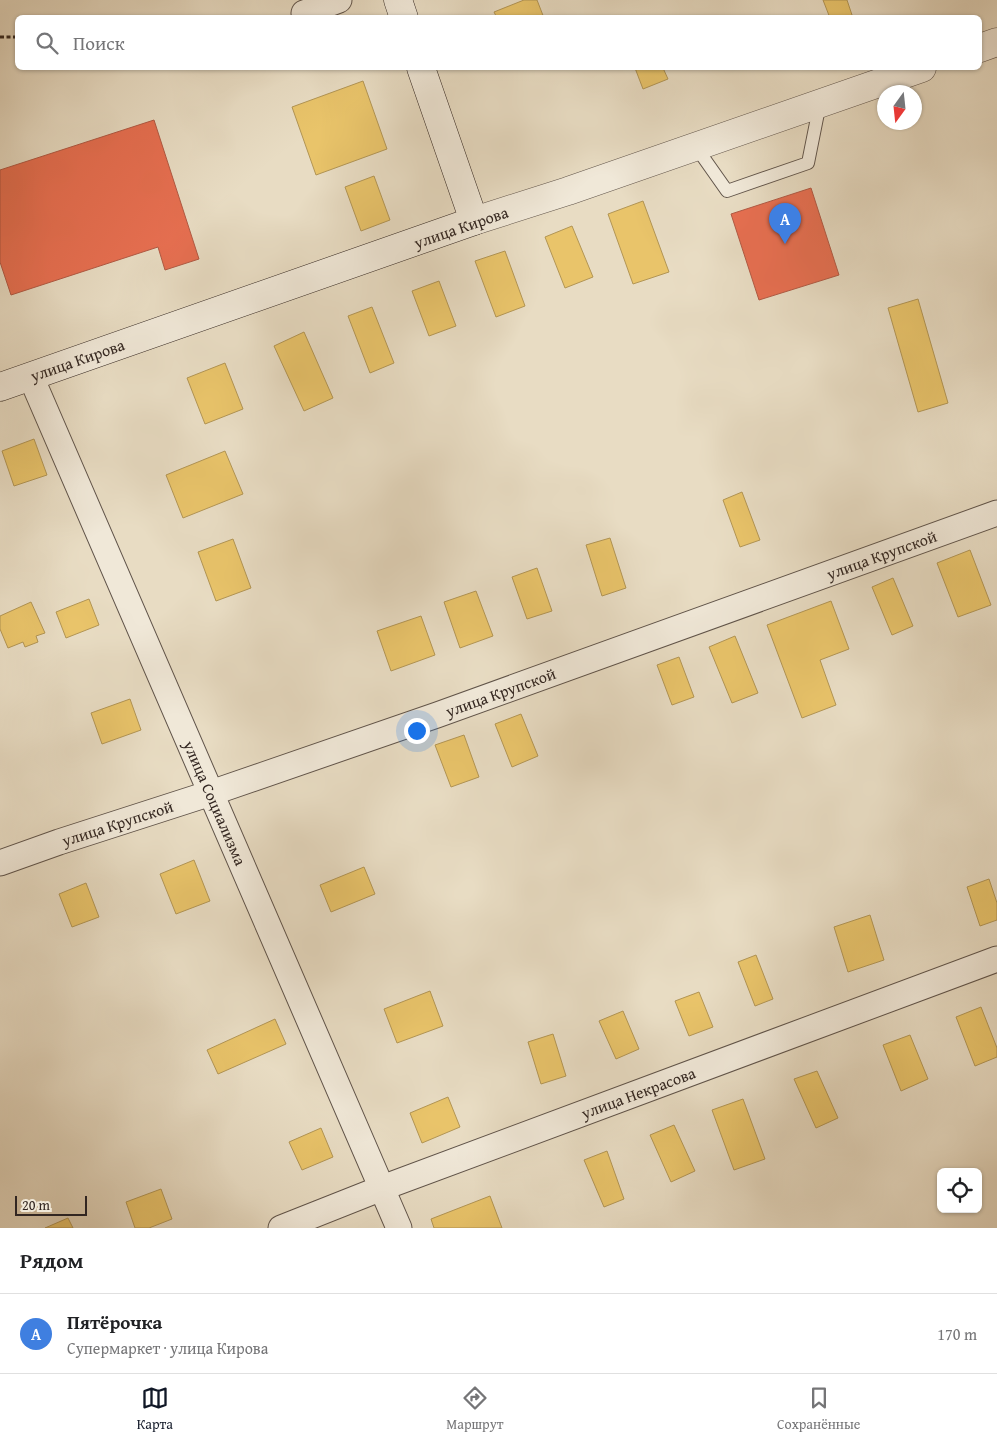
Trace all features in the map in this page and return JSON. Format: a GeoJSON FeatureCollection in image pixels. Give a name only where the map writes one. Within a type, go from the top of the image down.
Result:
{"type":"FeatureCollection","features":[{"type":"Feature","properties":{"kind":"main road"},"geometry":{"type":"LineString","coordinates":[[398,0],[403,15]]}},
{"type":"Feature","properties":{"kind":"main road"},"geometry":{"type":"LineString","coordinates":[[982,47],[997,42]]}},
{"type":"Feature","properties":{"kind":"main road"},"geometry":{"type":"LineString","coordinates":[[422,70],[474,222]]}},
{"type":"Feature","properties":{"kind":"main road","name":"улица Кирова"},"geometry":{"type":"LineString","coordinates":[[0,388],[916,70]]}},
{"type":"Feature","properties":{"kind":"street"},"geometry":{"type":"LineString","coordinates":[[304,13],[339,0]]}},
{"type":"Feature","properties":{"kind":"street","name":"улица Социализма"},"geometry":{"type":"LineString","coordinates":[[31,377],[398,1228]]}},
{"type":"Feature","properties":{"kind":"street","name":"улица Крупской"},"geometry":{"type":"LineString","coordinates":[[0,863],[437,715],[997,513]]}},
{"type":"Feature","properties":{"kind":"street","name":"улица Некрасова"},"geometry":{"type":"LineString","coordinates":[[281,1228],[382,1188],[997,959]]}},
{"type":"Feature","properties":{"kind":"lane"},"geometry":{"type":"LineString","coordinates":[[696,147],[727,191],[772,176],[808,163],[820,103]]}},
{"type":"Feature","properties":{"kind":"path"},"geometry":{"type":"LineString","coordinates":[[0,37],[15,37]]}},
{"type":"Feature","properties":{"kind":"building: Жильё"},"geometry":{"type":"Polygon","coordinates":[[[524,0],[537,0],[543,15],[496,15],[494,12],[524,0]]]}},
{"type":"Feature","properties":{"kind":"building: Жильё"},"geometry":{"type":"Polygon","coordinates":[[[823,0],[847,0],[852,15],[829,15],[823,0]]]}},
{"type":"Feature","properties":{"kind":"building: Жильё"},"geometry":{"type":"Polygon","coordinates":[[[636,70],[664,70],[668,79],[643,89],[636,70]]]}},
{"type":"Feature","properties":{"kind":"building: Жильё"},"geometry":{"type":"Polygon","coordinates":[[[363,81],[387,149],[316,175],[292,107],[363,81]]]}},
{"type":"Feature","properties":{"kind":"building: Жильё"},"geometry":{"type":"Polygon","coordinates":[[[374,176],[390,220],[361,231],[345,187],[374,176]]]}},
{"type":"Feature","properties":{"kind":"building: Жильё"},"geometry":{"type":"Polygon","coordinates":[[[643,201],[669,272],[633,284],[608,214],[643,201]]]}},
{"type":"Feature","properties":{"kind":"building: Жильё"},"geometry":{"type":"Polygon","coordinates":[[[572,226],[593,277],[565,288],[545,237],[572,226]]]}},
{"type":"Feature","properties":{"kind":"building: Жильё"},"geometry":{"type":"Polygon","coordinates":[[[505,251],[525,306],[496,317],[475,261],[505,251]]]}},
{"type":"Feature","properties":{"kind":"building: Жильё"},"geometry":{"type":"Polygon","coordinates":[[[439,281],[456,326],[429,336],[412,291],[439,281]]]}},
{"type":"Feature","properties":{"kind":"building: Жильё"},"geometry":{"type":"Polygon","coordinates":[[[918,299],[948,403],[918,412],[888,308],[918,299]]]}},
{"type":"Feature","properties":{"kind":"building: Жильё"},"geometry":{"type":"Polygon","coordinates":[[[372,307],[394,363],[370,373],[348,316],[372,307]]]}},
{"type":"Feature","properties":{"kind":"building: Жильё"},"geometry":{"type":"Polygon","coordinates":[[[304,332],[333,398],[304,411],[274,346],[304,332]]]}},
{"type":"Feature","properties":{"kind":"building: Жильё"},"geometry":{"type":"Polygon","coordinates":[[[225,363],[243,409],[205,424],[187,378],[225,363]]]}},
{"type":"Feature","properties":{"kind":"building: Жильё"},"geometry":{"type":"Polygon","coordinates":[[[34,439],[47,475],[14,486],[2,451],[34,439]]]}},
{"type":"Feature","properties":{"kind":"building: Жильё"},"geometry":{"type":"Polygon","coordinates":[[[225,451],[243,494],[183,518],[166,475],[225,451]]]}},
{"type":"Feature","properties":{"kind":"building: Жильё"},"geometry":{"type":"Polygon","coordinates":[[[742,492],[760,540],[740,547],[723,500],[742,492]]]}},
{"type":"Feature","properties":{"kind":"building: Жильё"},"geometry":{"type":"Polygon","coordinates":[[[610,538],[626,588],[602,596],[586,545],[610,538]]]}},
{"type":"Feature","properties":{"kind":"building: Жильё"},"geometry":{"type":"Polygon","coordinates":[[[233,539],[251,588],[216,601],[198,552],[233,539]]]}},
{"type":"Feature","properties":{"kind":"building: Жильё"},"geometry":{"type":"Polygon","coordinates":[[[970,550],[991,605],[958,617],[937,563],[970,550]]]}},
{"type":"Feature","properties":{"kind":"building: Жильё"},"geometry":{"type":"Polygon","coordinates":[[[537,568],[552,611],[527,619],[512,577],[537,568]]]}},
{"type":"Feature","properties":{"kind":"building: Жильё"},"geometry":{"type":"Polygon","coordinates":[[[893,578],[913,626],[892,635],[872,587],[893,578]]]}},
{"type":"Feature","properties":{"kind":"building: Жильё"},"geometry":{"type":"Polygon","coordinates":[[[476,591],[493,636],[460,648],[444,602],[476,591]]]}},
{"type":"Feature","properties":{"kind":"building: Жильё"},"geometry":{"type":"Polygon","coordinates":[[[89,599],[99,625],[66,638],[56,612],[89,599]]]}},
{"type":"Feature","properties":{"kind":"building: Жильё"},"geometry":{"type":"Polygon","coordinates":[[[831,601],[849,649],[820,660],[836,705],[802,718],[767,625],[831,601]]]}},
{"type":"Feature","properties":{"kind":"building: Жильё"},"geometry":{"type":"Polygon","coordinates":[[[31,602],[45,633],[36,636],[38,642],[25,647],[23,642],[8,648],[0,629],[0,616],[31,602]]]}},
{"type":"Feature","properties":{"kind":"building: Жильё"},"geometry":{"type":"Polygon","coordinates":[[[421,616],[435,655],[391,671],[377,631],[421,616]]]}},
{"type":"Feature","properties":{"kind":"building: Жильё"},"geometry":{"type":"Polygon","coordinates":[[[735,636],[758,693],[732,703],[709,647],[735,636]]]}},
{"type":"Feature","properties":{"kind":"building: Жильё"},"geometry":{"type":"Polygon","coordinates":[[[679,657],[694,697],[672,705],[657,665],[679,657]]]}},
{"type":"Feature","properties":{"kind":"building: Жильё"},"geometry":{"type":"Polygon","coordinates":[[[130,699],[141,730],[102,744],[91,713],[130,699]]]}},
{"type":"Feature","properties":{"kind":"building: Жильё"},"geometry":{"type":"Polygon","coordinates":[[[521,714],[538,756],[512,767],[495,724],[521,714]]]}},
{"type":"Feature","properties":{"kind":"building: Жильё"},"geometry":{"type":"Polygon","coordinates":[[[464,735],[479,777],[451,787],[435,745],[464,735]]]}},
{"type":"Feature","properties":{"kind":"building: Жильё"},"geometry":{"type":"Polygon","coordinates":[[[194,860],[210,901],[176,914],[160,874],[194,860]]]}},
{"type":"Feature","properties":{"kind":"building: Жильё"},"geometry":{"type":"Polygon","coordinates":[[[364,867],[375,894],[331,912],[320,885],[364,867]]]}},
{"type":"Feature","properties":{"kind":"building: Жильё"},"geometry":{"type":"Polygon","coordinates":[[[989,879],[997,903],[997,920],[980,926],[967,887],[989,879]]]}},
{"type":"Feature","properties":{"kind":"building: Жильё"},"geometry":{"type":"Polygon","coordinates":[[[86,883],[99,917],[72,927],[59,894],[86,883]]]}},
{"type":"Feature","properties":{"kind":"building: Жильё"},"geometry":{"type":"Polygon","coordinates":[[[870,915],[884,960],[848,972],[834,927],[870,915]]]}},
{"type":"Feature","properties":{"kind":"building: Жильё"},"geometry":{"type":"Polygon","coordinates":[[[756,955],[773,999],[755,1006],[738,962],[756,955]]]}},
{"type":"Feature","properties":{"kind":"building: Жильё"},"geometry":{"type":"Polygon","coordinates":[[[430,991],[443,1026],[397,1043],[384,1009],[430,991]]]}},
{"type":"Feature","properties":{"kind":"building: Жильё"},"geometry":{"type":"Polygon","coordinates":[[[699,992],[713,1027],[689,1036],[675,1001],[699,992]]]}},
{"type":"Feature","properties":{"kind":"building: Жильё"},"geometry":{"type":"Polygon","coordinates":[[[981,1007],[997,1048],[997,1057],[975,1066],[956,1017],[981,1007]]]}},
{"type":"Feature","properties":{"kind":"building: Жильё"},"geometry":{"type":"Polygon","coordinates":[[[623,1011],[639,1049],[616,1059],[599,1021],[623,1011]]]}},
{"type":"Feature","properties":{"kind":"building: Жильё"},"geometry":{"type":"Polygon","coordinates":[[[275,1019],[286,1044],[218,1074],[207,1050],[275,1019]]]}},
{"type":"Feature","properties":{"kind":"building: Жильё"},"geometry":{"type":"Polygon","coordinates":[[[553,1034],[566,1076],[541,1084],[528,1042],[553,1034]]]}},
{"type":"Feature","properties":{"kind":"building: Жильё"},"geometry":{"type":"Polygon","coordinates":[[[910,1035],[928,1079],[901,1091],[883,1045],[910,1035]]]}},
{"type":"Feature","properties":{"kind":"building: Жильё"},"geometry":{"type":"Polygon","coordinates":[[[817,1071],[838,1118],[816,1128],[794,1079],[817,1071]]]}},
{"type":"Feature","properties":{"kind":"building: Жильё"},"geometry":{"type":"Polygon","coordinates":[[[448,1097],[460,1127],[422,1143],[410,1113],[448,1097]]]}},
{"type":"Feature","properties":{"kind":"building: Жильё"},"geometry":{"type":"Polygon","coordinates":[[[743,1099],[765,1159],[734,1170],[712,1110],[743,1099]]]}},
{"type":"Feature","properties":{"kind":"building: Жильё"},"geometry":{"type":"Polygon","coordinates":[[[674,1125],[695,1171],[671,1182],[650,1135],[674,1125]]]}},
{"type":"Feature","properties":{"kind":"building: Жильё"},"geometry":{"type":"Polygon","coordinates":[[[321,1128],[333,1157],[302,1170],[289,1142],[321,1128]]]}},
{"type":"Feature","properties":{"kind":"building: Жильё"},"geometry":{"type":"Polygon","coordinates":[[[607,1151],[624,1199],[604,1207],[584,1160],[607,1151]]]}},
{"type":"Feature","properties":{"kind":"building: Жильё"},"geometry":{"type":"Polygon","coordinates":[[[161,1189],[172,1219],[149,1228],[135,1228],[126,1202],[161,1189]]]}},
{"type":"Feature","properties":{"kind":"building: Жильё"},"geometry":{"type":"Polygon","coordinates":[[[490,1196],[502,1228],[434,1228],[431,1219],[490,1196]]]}},
{"type":"Feature","properties":{"kind":"building: Жильё"},"geometry":{"type":"Polygon","coordinates":[[[68,1218],[73,1228],[45,1228],[68,1218]]]}},
{"type":"Feature","properties":{"kind":"building: Торговля"},"geometry":{"type":"Polygon","coordinates":[[[154,120],[199,259],[165,270],[158,247],[11,295],[0,262],[0,170],[154,120]]]}},
{"type":"Feature","properties":{"kind":"building: Торговля"},"geometry":{"type":"Polygon","coordinates":[[[811,188],[839,275],[759,300],[731,214],[811,188]]]}},
{"type":"Feature","properties":{"kind":"place","name":"Пятёрочка"},"geometry":{"type":"Point","coordinates":[785,244]}}]}
